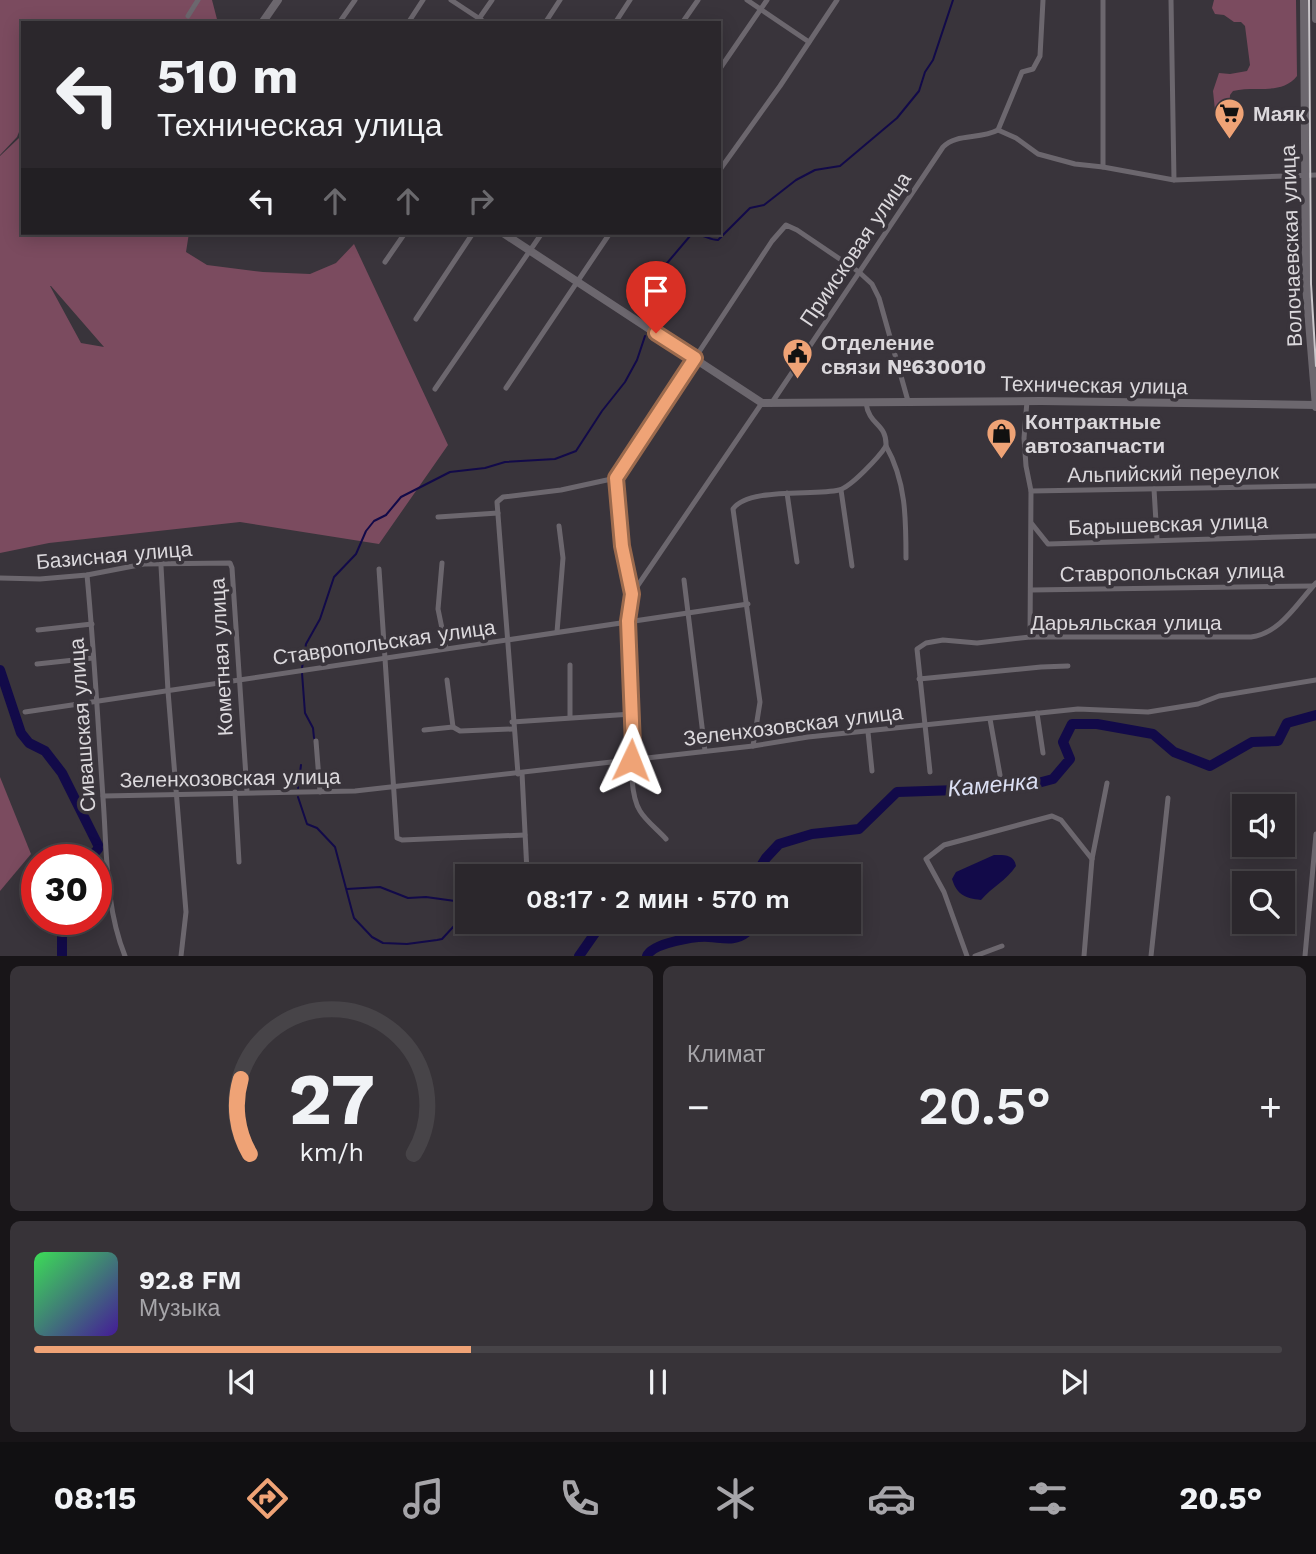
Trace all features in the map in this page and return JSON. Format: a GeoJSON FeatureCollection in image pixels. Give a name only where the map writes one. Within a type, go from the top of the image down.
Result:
{"type":"FeatureCollection","features":[{"type":"Feature","properties":{"kind":"street"},"geometry":{"type":"LineString","coordinates":[[188,16],[198,0]]}},
{"type":"Feature","properties":{"kind":"street"},"geometry":{"type":"LineString","coordinates":[[263,21],[278,0]]}},
{"type":"Feature","properties":{"kind":"street"},"geometry":{"type":"LineString","coordinates":[[340,21],[355,0]]}},
{"type":"Feature","properties":{"kind":"street"},"geometry":{"type":"LineString","coordinates":[[409,21],[423,0]]}},
{"type":"Feature","properties":{"kind":"street"},"geometry":{"type":"LineString","coordinates":[[451,0],[478,21],[492,0]]}},
{"type":"Feature","properties":{"kind":"street"},"geometry":{"type":"LineString","coordinates":[[546,21],[561,0]]}},
{"type":"Feature","properties":{"kind":"street"},"geometry":{"type":"LineString","coordinates":[[616,21],[630,0]]}},
{"type":"Feature","properties":{"kind":"street"},"geometry":{"type":"LineString","coordinates":[[683,21],[698,0]]}},
{"type":"Feature","properties":{"kind":"street"},"geometry":{"type":"LineString","coordinates":[[747,0],[809,42]]}},
{"type":"Feature","properties":{"kind":"street"},"geometry":{"type":"LineString","coordinates":[[721,67],[767,0]]}},
{"type":"Feature","properties":{"kind":"street"},"geometry":{"type":"LineString","coordinates":[[721,168],[837,0]]}},
{"type":"Feature","properties":{"kind":"street"},"geometry":{"type":"LineString","coordinates":[[1043,0],[1040,55],[1033,69],[1022,72],[998,130],[1016,138],[1038,154],[1075,164],[1174,180],[1316,175]]}},
{"type":"Feature","properties":{"kind":"street"},"geometry":{"type":"LineString","coordinates":[[1103,0],[1103,167]]}},
{"type":"Feature","properties":{"kind":"street"},"geometry":{"type":"LineString","coordinates":[[1171,0],[1174,180]]}},
{"type":"Feature","properties":{"kind":"street","name":"Волочаевская улица"},"geometry":{"type":"LineString","coordinates":[[1304,0],[1307,285],[1316,406]]}},
{"type":"Feature","properties":{"kind":"street"},"geometry":{"type":"LineString","coordinates":[[1316,0],[1316,19]]}},
{"type":"Feature","properties":{"kind":"street","name":"Приисковая улица"},"geometry":{"type":"LineString","coordinates":[[632,594],[943,148],[954,139],[985,137],[998,130]]}},
{"type":"Feature","properties":{"kind":"street"},"geometry":{"type":"LineString","coordinates":[[666,839],[639,810],[631,760],[633,746],[628,621],[632,594],[624,558],[616,478],[772,241],[786,225],[859,272],[876,290],[908,401]]}},
{"type":"Feature","properties":{"kind":"street"},"geometry":{"type":"LineString","coordinates":[[385,262],[404,235]]}},
{"type":"Feature","properties":{"kind":"street"},"geometry":{"type":"LineString","coordinates":[[416,319],[473,235]]}},
{"type":"Feature","properties":{"kind":"street"},"geometry":{"type":"LineString","coordinates":[[506,235],[766,404]]}},
{"type":"Feature","properties":{"kind":"street"},"geometry":{"type":"LineString","coordinates":[[435,389],[541,235]]}},
{"type":"Feature","properties":{"kind":"street"},"geometry":{"type":"LineString","coordinates":[[506,388],[609,235]]}},
{"type":"Feature","properties":{"kind":"street"},"geometry":{"type":"LineString","coordinates":[[1027,401],[1024,438],[1032,524],[1030,637]]}},
{"type":"Feature","properties":{"kind":"street","name":"Техническая улица"},"geometry":{"type":"LineString","coordinates":[[766,404],[1027,401],[1316,406]]}},
{"type":"Feature","properties":{"kind":"street"},"geometry":{"type":"LineString","coordinates":[[866,403],[868,414],[885,433],[886,446],[896,464],[901,481],[906,522],[906,558]]}},
{"type":"Feature","properties":{"kind":"street"},"geometry":{"type":"LineString","coordinates":[[753,746],[760,702],[733,509],[742,501],[787,493],[841,490],[878,457],[886,446]]}},
{"type":"Feature","properties":{"kind":"street"},"geometry":{"type":"LineString","coordinates":[[527,864],[520,773],[512,722],[509,640],[498,502],[503,497],[561,490],[616,478]]}},
{"type":"Feature","properties":{"kind":"street","name":"Альпийский переулок"},"geometry":{"type":"LineString","coordinates":[[1031,491],[1316,486]]}},
{"type":"Feature","properties":{"kind":"street"},"geometry":{"type":"LineString","coordinates":[[1154,489],[1157,539]]}},
{"type":"Feature","properties":{"kind":"street"},"geometry":{"type":"LineString","coordinates":[[841,490],[852,566]]}},
{"type":"Feature","properties":{"kind":"street"},"geometry":{"type":"LineString","coordinates":[[787,493],[797,562]]}},
{"type":"Feature","properties":{"kind":"street"},"geometry":{"type":"LineString","coordinates":[[438,517],[498,513]]}},
{"type":"Feature","properties":{"kind":"street","name":"Барышевская улица"},"geometry":{"type":"LineString","coordinates":[[1032,524],[1048,544],[1316,536]]}},
{"type":"Feature","properties":{"kind":"street"},"geometry":{"type":"LineString","coordinates":[[557,632],[563,558],[559,526]]}},
{"type":"Feature","properties":{"kind":"street","name":"Базисная улица"},"geometry":{"type":"LineString","coordinates":[[0,578],[40,579],[87,575],[145,564],[161,566],[230,563]]}},
{"type":"Feature","properties":{"kind":"street","name":"Кометная улица"},"geometry":{"type":"LineString","coordinates":[[230,563],[247,792]]}},
{"type":"Feature","properties":{"kind":"street"},"geometry":{"type":"LineString","coordinates":[[442,563],[438,609],[446,648]]}},
{"type":"Feature","properties":{"kind":"street"},"geometry":{"type":"LineString","coordinates":[[161,566],[186,912],[181,956]]}},
{"type":"Feature","properties":{"kind":"street"},"geometry":{"type":"LineString","coordinates":[[379,569],[396,834],[402,841],[525,835]]}},
{"type":"Feature","properties":{"kind":"street","name":"Сивашская улица"},"geometry":{"type":"LineString","coordinates":[[87,575],[113,918],[115,932],[125,956]]}},
{"type":"Feature","properties":{"kind":"street"},"geometry":{"type":"LineString","coordinates":[[684,580],[705,751]]}},
{"type":"Feature","properties":{"kind":"street","name":"Ставропольская улица"},"geometry":{"type":"LineString","coordinates":[[1031,590],[1315,586]]}},
{"type":"Feature","properties":{"kind":"street","name":"Дарьяльская улица"},"geometry":{"type":"LineString","coordinates":[[919,679],[917,649],[926,643],[943,640],[978,643],[1030,637],[1262,636],[1286,618],[1315,586]]}},
{"type":"Feature","properties":{"kind":"street","name":"Ставропольская улица"},"geometry":{"type":"LineString","coordinates":[[24,712],[748,604]]}},
{"type":"Feature","properties":{"kind":"street"},"geometry":{"type":"LineString","coordinates":[[38,630],[92,624]]}},
{"type":"Feature","properties":{"kind":"street"},"geometry":{"type":"LineString","coordinates":[[37,664],[93,658]]}},
{"type":"Feature","properties":{"kind":"street"},"geometry":{"type":"LineString","coordinates":[[570,665],[570,717]]}},
{"type":"Feature","properties":{"kind":"street"},"geometry":{"type":"LineString","coordinates":[[930,772],[919,679],[1069,666]]}},
{"type":"Feature","properties":{"kind":"street"},"geometry":{"type":"LineString","coordinates":[[447,680],[453,727]]}},
{"type":"Feature","properties":{"kind":"street","name":"Зеленхозовская улица"},"geometry":{"type":"LineString","coordinates":[[103,796],[320,792],[394,786],[1037,712],[1078,709],[1148,712],[1198,705],[1219,696],[1316,680]]}},
{"type":"Feature","properties":{"kind":"street"},"geometry":{"type":"LineString","coordinates":[[1037,712],[1043,753]]}},
{"type":"Feature","properties":{"kind":"street"},"geometry":{"type":"LineString","coordinates":[[512,722],[632,714]]}},
{"type":"Feature","properties":{"kind":"street"},"geometry":{"type":"LineString","coordinates":[[990,719],[1000,775]]}},
{"type":"Feature","properties":{"kind":"street"},"geometry":{"type":"LineString","coordinates":[[424,730],[453,727],[460,731],[513,729]]}},
{"type":"Feature","properties":{"kind":"street"},"geometry":{"type":"LineString","coordinates":[[868,732],[872,771]]}},
{"type":"Feature","properties":{"kind":"street"},"geometry":{"type":"LineString","coordinates":[[316,741],[320,792]]}},
{"type":"Feature","properties":{"kind":"street"},"geometry":{"type":"LineString","coordinates":[[1084,956],[1093,859],[1107,783]]}},
{"type":"Feature","properties":{"kind":"street"},"geometry":{"type":"LineString","coordinates":[[235,792],[239,862]]}},
{"type":"Feature","properties":{"kind":"street"},"geometry":{"type":"LineString","coordinates":[[1151,956],[1168,798]]}},
{"type":"Feature","properties":{"kind":"street"},"geometry":{"type":"LineString","coordinates":[[967,956],[944,891],[926,859],[931,854],[944,845],[1052,816],[1061,820],[1093,859]]}},
{"type":"Feature","properties":{"kind":"street"},"geometry":{"type":"LineString","coordinates":[[1305,956],[1316,834]]}},
{"type":"Feature","properties":{"kind":"street"},"geometry":{"type":"LineString","coordinates":[[1307,930],[1316,931]]}},
{"type":"Feature","properties":{"kind":"street"},"geometry":{"type":"LineString","coordinates":[[975,956],[1002,946]]}},
{"type":"Feature","properties":{"kind":"shaded area"},"geometry":{"type":"Polygon","coordinates":[[[0,0],[212,0],[217,21],[21,21],[21,235],[189,235],[186,252],[207,265],[310,274],[336,263],[354,244],[448,445],[379,544],[240,522],[49,543],[0,553],[0,156],[19,138],[19,132],[0,155],[0,0]],[[50,286],[81,343],[104,347],[51,286],[50,286]]]}},
{"type":"Feature","properties":{"kind":"shaded area"},"geometry":{"type":"Polygon","coordinates":[[[1214,0],[1296,0],[1297,76],[1291,82],[1276,88],[1233,91],[1230,95],[1229,114],[1216,120],[1213,91],[1219,73],[1247,71],[1250,65],[1245,26],[1224,15],[1215,14],[1212,8],[1214,0]]]}},
{"type":"Feature","properties":{"kind":"shaded area"},"geometry":{"type":"Polygon","coordinates":[[[0,777],[27,844],[21,844],[21,866],[0,891],[0,777]]]}},
{"type":"Feature","properties":{"kind":"shaded area"},"geometry":{"type":"Polygon","coordinates":[[[994,855],[1011,857],[1015,862],[1016,866],[1008,876],[981,900],[966,897],[959,892],[952,879],[956,872],[994,855]]]}},
{"type":"Feature","properties":{"kind":"waterway"},"geometry":{"type":"LineString","coordinates":[[651,319],[667,291],[660,278],[662,269],[690,236],[698,235],[718,240],[750,208],[764,205],[796,180],[815,170],[840,166],[897,118],[919,91],[925,72],[933,60],[953,0]]}},
{"type":"Feature","properties":{"kind":"waterway"},"geometry":{"type":"LineString","coordinates":[[302,668],[306,644],[320,619],[334,577],[356,554],[366,531],[374,521],[386,515],[401,497],[450,472],[485,468],[505,462],[555,459],[576,451],[625,382],[637,360],[645,336]]}},
{"type":"Feature","properties":{"kind":"waterway"},"geometry":{"type":"LineString","coordinates":[[0,670],[21,733],[29,743],[45,751],[62,773],[98,844]]}},
{"type":"Feature","properties":{"kind":"waterway"},"geometry":{"type":"LineString","coordinates":[[302,673],[305,713],[313,728],[314,738]]}},
{"type":"Feature","properties":{"kind":"waterway","name":"Каменка"},"geometry":{"type":"LineString","coordinates":[[762,864],[779,844],[812,834],[859,829],[897,792],[1019,788],[1053,779],[1070,759],[1063,742],[1072,724],[1097,724],[1153,734],[1174,752],[1210,766],[1252,742],[1278,741],[1287,723],[1316,715]]}},
{"type":"Feature","properties":{"kind":"waterway"},"geometry":{"type":"LineString","coordinates":[[298,788],[301,765]]}},
{"type":"Feature","properties":{"kind":"waterway"},"geometry":{"type":"LineString","coordinates":[[298,797],[307,824],[317,828],[335,847],[354,918],[372,937],[383,943],[407,944],[442,939],[455,925]]}},
{"type":"Feature","properties":{"kind":"waterway"},"geometry":{"type":"LineString","coordinates":[[347,889],[380,887],[408,898],[426,897],[455,901]]}},
{"type":"Feature","properties":{"kind":"waterway"},"geometry":{"type":"LineString","coordinates":[[579,956],[594,934]]}},
{"type":"Feature","properties":{"kind":"waterway","name":"Каменка"},"geometry":{"type":"LineString","coordinates":[[647,956],[657,947],[685,939],[729,939],[743,934]]}},
{"type":"Feature","properties":{"kind":"waterway"},"geometry":{"type":"LineString","coordinates":[[62,935],[62,956]]}},
{"type":"Feature","properties":{"kind":"tram line"},"geometry":{"type":"LineString","coordinates":[[1309,0],[1311,284],[1316,366]]}},
{"type":"Feature","properties":{"kind":"place","name":"Маяк"},"geometry":{"type":"Point","coordinates":[1230,140]}},
{"type":"Feature","properties":{"kind":"place","name":"Отделение связи №630010"},"geometry":{"type":"Point","coordinates":[798,381]}},
{"type":"Feature","properties":{"kind":"place","name":"Контрактные автозапчасти"},"geometry":{"type":"Point","coordinates":[1002,460]}},
{"type":"Feature","properties":{"kind":"route"},"geometry":{"type":"LineString","coordinates":[[631,760],[633,746],[628,621],[632,594],[622,546],[616,478],[695,358],[656,333]]}}]}
